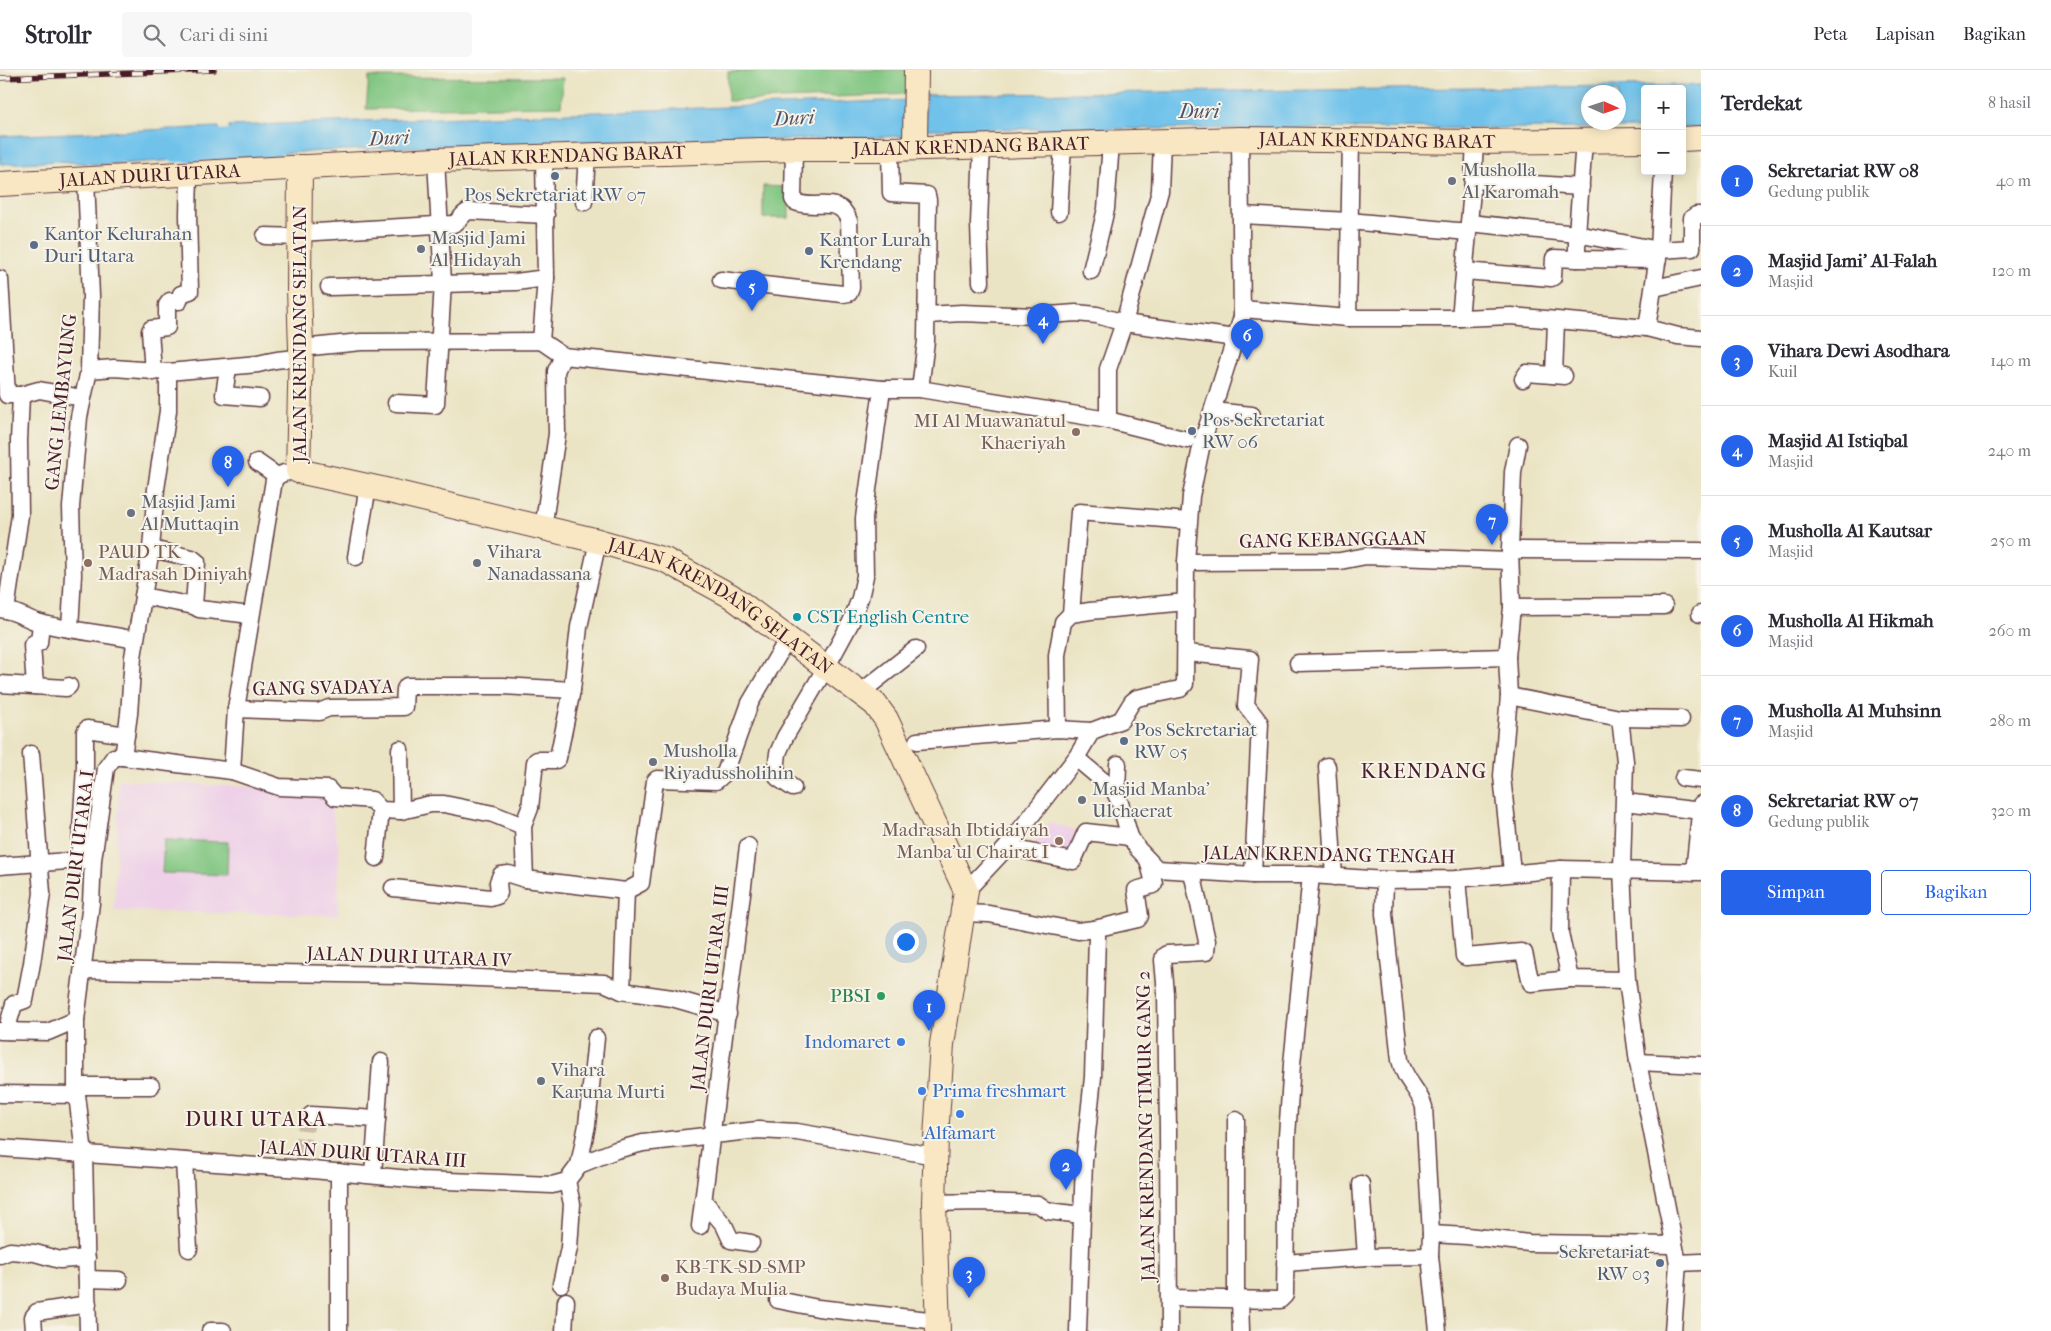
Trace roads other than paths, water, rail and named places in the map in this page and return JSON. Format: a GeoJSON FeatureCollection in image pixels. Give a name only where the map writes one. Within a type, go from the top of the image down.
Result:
{"type":"FeatureCollection","features":[{"type":"Feature","properties":{"kind":"street"},"geometry":{"type":"LineString","coordinates":[[914,141],[916,80]]}},
{"type":"Feature","properties":{"kind":"street"},"geometry":{"type":"LineString","coordinates":[[917,741],[1058,729],[1092,731],[1121,720],[1132,702],[1138,698],[1182,688],[1186,680],[1186,562],[1191,496],[1202,443],[1241,321],[1242,215],[1240,138]]}},
{"type":"Feature","properties":{"kind":"street","name":"JALAN KRENDANG BARAT"},"geometry":{"type":"LineString","coordinates":[[300,167],[436,160],[794,149],[890,148],[914,141],[982,145],[1162,142],[1240,138],[1475,142],[1641,140]]}},
{"type":"Feature","properties":{"kind":"street"},"geometry":{"type":"LineString","coordinates":[[1686,139],[1701,138]]}},
{"type":"Feature","properties":{"kind":"street"},"geometry":{"type":"LineString","coordinates":[[1348,318],[1351,140]]}},
{"type":"Feature","properties":{"kind":"street"},"geometry":{"type":"LineString","coordinates":[[1577,260],[1584,141]]}},
{"type":"Feature","properties":{"kind":"street"},"geometry":{"type":"LineString","coordinates":[[1108,420],[1108,370],[1124,324],[1160,191],[1162,142]]}},
{"type":"Feature","properties":{"kind":"street"},"geometry":{"type":"LineString","coordinates":[[1460,318],[1475,142]]}},
{"type":"Feature","properties":{"kind":"street"},"geometry":{"type":"LineString","coordinates":[[1092,271],[1106,209],[1111,143]]}},
{"type":"Feature","properties":{"kind":"street"},"geometry":{"type":"LineString","coordinates":[[1059,212],[1063,144]]}},
{"type":"Feature","properties":{"kind":"street"},"geometry":{"type":"LineString","coordinates":[[982,145],[979,224],[982,282]]}},
{"type":"Feature","properties":{"kind":"street"},"geometry":{"type":"LineString","coordinates":[[890,148],[891,193],[927,195],[928,200],[927,314],[920,388]]}},
{"type":"Feature","properties":{"kind":"street"},"geometry":{"type":"LineString","coordinates":[[721,280],[843,294],[849,293],[851,288],[850,231],[846,212],[840,207],[795,202],[793,198],[794,149]]}},
{"type":"Feature","properties":{"kind":"street"},"geometry":{"type":"LineString","coordinates":[[584,202],[587,156]]}},
{"type":"Feature","properties":{"kind":"street"},"geometry":{"type":"LineString","coordinates":[[542,341],[546,278],[544,157]]}},
{"type":"Feature","properties":{"kind":"street"},"geometry":{"type":"LineString","coordinates":[[396,403],[435,405],[443,282],[436,160]]}},
{"type":"Feature","properties":{"kind":"street","name":"JALAN DURI UTARA"},"geometry":{"type":"LineString","coordinates":[[0,184],[300,167]]}},
{"type":"Feature","properties":{"kind":"street","name":"JALAN KRENDANG SELATAN"},"geometry":{"type":"LineString","coordinates":[[300,167],[301,353],[288,473],[368,486],[644,553],[676,565],[730,596],[875,704],[886,718],[964,902]]}},
{"type":"Feature","properties":{"kind":"street"},"geometry":{"type":"LineString","coordinates":[[123,756],[135,640],[151,549],[156,489],[168,411],[150,330],[167,327],[167,304],[170,301],[179,301],[182,294],[190,291],[189,173]]}},
{"type":"Feature","properties":{"kind":"street"},"geometry":{"type":"LineString","coordinates":[[1647,328],[1659,255],[1663,175]]}},
{"type":"Feature","properties":{"kind":"street","name":"GANG LEMBAYUNG"},"geometry":{"type":"LineString","coordinates":[[70,629],[73,575],[71,507],[82,398],[89,370],[92,296],[86,179]]}},
{"type":"Feature","properties":{"kind":"street"},"geometry":{"type":"LineString","coordinates":[[1473,180],[1581,187]]}},
{"type":"Feature","properties":{"kind":"street"},"geometry":{"type":"LineString","coordinates":[[265,236],[456,223],[462,214],[469,211],[546,215]]}},
{"type":"Feature","properties":{"kind":"street"},"geometry":{"type":"LineString","coordinates":[[1242,215],[1578,234],[1659,255]]}},
{"type":"Feature","properties":{"kind":"street"},"geometry":{"type":"LineString","coordinates":[[1464,271],[1551,278],[1554,258],[1577,260],[1659,255],[1696,248],[1692,218],[1696,215],[1701,215]]}},
{"type":"Feature","properties":{"kind":"street"},"geometry":{"type":"LineString","coordinates":[[329,287],[443,282],[516,282],[546,278]]}},
{"type":"Feature","properties":{"kind":"street"},"geometry":{"type":"LineString","coordinates":[[1654,288],[1701,278]]}},
{"type":"Feature","properties":{"kind":"street"},"geometry":{"type":"LineString","coordinates":[[0,279],[9,395],[19,441],[20,515],[3,609],[41,623],[135,640]]}},
{"type":"Feature","properties":{"kind":"street"},"geometry":{"type":"LineString","coordinates":[[1242,309],[1348,318],[1511,316],[1647,328],[1678,336],[1701,338]]}},
{"type":"Feature","properties":{"kind":"street"},"geometry":{"type":"LineString","coordinates":[[927,314],[962,313],[1036,316],[1076,313],[1097,316],[1124,324],[1236,338]]}},
{"type":"Feature","properties":{"kind":"street"},"geometry":{"type":"LineString","coordinates":[[1522,379],[1527,373],[1559,375],[1556,321]]}},
{"type":"Feature","properties":{"kind":"street"},"geometry":{"type":"LineString","coordinates":[[89,370],[114,368],[160,372],[228,368],[258,364],[301,353],[361,342],[542,341],[563,356],[882,389],[920,388],[1108,420],[1187,440]]}},
{"type":"Feature","properties":{"kind":"street"},"geometry":{"type":"LineString","coordinates":[[543,529],[557,434],[556,372],[563,356]]}},
{"type":"Feature","properties":{"kind":"street"},"geometry":{"type":"LineString","coordinates":[[228,368],[224,395],[260,398]]}},
{"type":"Feature","properties":{"kind":"street"},"geometry":{"type":"LineString","coordinates":[[793,788],[778,778],[776,771],[778,753],[785,737],[851,622],[862,591],[864,576],[864,518],[882,389]]}},
{"type":"Feature","properties":{"kind":"street"},"geometry":{"type":"LineString","coordinates":[[9,395],[39,390],[82,398]]}},
{"type":"Feature","properties":{"kind":"street"},"geometry":{"type":"LineString","coordinates":[[1213,411],[1252,415]]}},
{"type":"Feature","properties":{"kind":"street"},"geometry":{"type":"LineString","coordinates":[[1512,872],[1502,776],[1509,696],[1507,657],[1512,607],[1510,556],[1513,472],[1518,444]]}},
{"type":"Feature","properties":{"kind":"street"},"geometry":{"type":"LineString","coordinates":[[257,462],[288,473]]}},
{"type":"Feature","properties":{"kind":"street"},"geometry":{"type":"LineString","coordinates":[[232,771],[236,709],[274,480],[288,473]]}},
{"type":"Feature","properties":{"kind":"street"},"geometry":{"type":"LineString","coordinates":[[356,557],[368,486]]}},
{"type":"Feature","properties":{"kind":"street"},"geometry":{"type":"LineString","coordinates":[[1071,614],[1079,512],[1188,521]]}},
{"type":"Feature","properties":{"kind":"street"},"geometry":{"type":"LineString","coordinates":[[525,879],[523,826],[530,808],[535,762],[537,760],[556,760],[558,758],[572,690],[580,627],[598,541]]}},
{"type":"Feature","properties":{"kind":"street"},"geometry":{"type":"LineString","coordinates":[[151,549],[192,558],[197,562],[194,606]]}},
{"type":"Feature","properties":{"kind":"street","name":"GANG KEBANGGAAN"},"geometry":{"type":"LineString","coordinates":[[1186,562],[1340,561],[1366,556],[1510,556],[1701,551]]}},
{"type":"Feature","properties":{"kind":"street"},"geometry":{"type":"LineString","coordinates":[[143,596],[194,606],[199,609],[251,615]]}},
{"type":"Feature","properties":{"kind":"street"},"geometry":{"type":"LineString","coordinates":[[1058,729],[1057,654],[1063,622],[1071,614],[1186,602]]}},
{"type":"Feature","properties":{"kind":"street"},"geometry":{"type":"LineString","coordinates":[[1512,607],[1664,606]]}},
{"type":"Feature","properties":{"kind":"street"},"geometry":{"type":"LineString","coordinates":[[35,686],[32,645],[39,643],[41,623]]}},
{"type":"Feature","properties":{"kind":"street"},"geometry":{"type":"LineString","coordinates":[[392,888],[491,898],[499,893],[498,882],[501,875],[509,874],[525,879],[626,891],[642,883],[657,779],[716,781],[725,773],[750,703],[787,640]]}},
{"type":"Feature","properties":{"kind":"street"},"geometry":{"type":"LineString","coordinates":[[860,693],[916,649]]}},
{"type":"Feature","properties":{"kind":"street"},"geometry":{"type":"LineString","coordinates":[[1186,653],[1250,659],[1246,705],[1260,723],[1253,875]]}},
{"type":"Feature","properties":{"kind":"street"},"geometry":{"type":"LineString","coordinates":[[1298,663],[1507,657]]}},
{"type":"Feature","properties":{"kind":"street"},"geometry":{"type":"LineString","coordinates":[[0,684],[66,688],[69,686]]}},
{"type":"Feature","properties":{"kind":"street","name":"GANG SVADAYA"},"geometry":{"type":"LineString","coordinates":[[236,709],[319,712],[329,708],[404,707],[405,689],[407,686],[503,686],[572,690]]}},
{"type":"Feature","properties":{"kind":"street"},"geometry":{"type":"LineString","coordinates":[[1509,696],[1620,718],[1681,719]]}},
{"type":"Feature","properties":{"kind":"street"},"geometry":{"type":"LineString","coordinates":[[1620,718],[1625,761],[1622,870],[1627,980],[1638,1062],[1678,1264],[1673,1331]]}},
{"type":"Feature","properties":{"kind":"street"},"geometry":{"type":"LineString","coordinates":[[0,866],[40,864],[55,861],[86,861],[85,732],[87,729],[126,734]]}},
{"type":"Feature","properties":{"kind":"street"},"geometry":{"type":"LineString","coordinates":[[778,1300],[938,1326],[934,1203],[935,1156],[942,1044],[964,902],[1076,758],[1092,731]]}},
{"type":"Feature","properties":{"kind":"street"},"geometry":{"type":"LineString","coordinates":[[400,749],[401,811]]}},
{"type":"Feature","properties":{"kind":"street"},"geometry":{"type":"LineString","coordinates":[[31,754],[33,800],[42,893],[32,963],[24,1001],[14,1004],[5,1031],[48,1032],[76,1020]]}},
{"type":"Feature","properties":{"kind":"street","name":"JALAN DURI UTARA I"},"geometry":{"type":"LineString","coordinates":[[88,1331],[84,1154],[77,1090],[76,1020],[84,970],[91,903],[86,861],[106,768],[114,757],[123,756],[232,771],[279,787],[328,790],[335,798],[372,800],[381,810]]}},
{"type":"Feature","properties":{"kind":"street","name":"JALAN KRENDANG TENGAH"},"geometry":{"type":"LineString","coordinates":[[1076,758],[1109,786],[1117,796],[1130,837],[1157,869],[1253,875],[1334,876],[1385,880],[1457,879],[1512,872],[1561,869],[1698,872]]}},
{"type":"Feature","properties":{"kind":"street"},"geometry":{"type":"LineString","coordinates":[[1117,796],[1118,764]]}},
{"type":"Feature","properties":{"kind":"street"},"geometry":{"type":"LineString","coordinates":[[1327,766],[1334,876]]}},
{"type":"Feature","properties":{"kind":"street"},"geometry":{"type":"LineString","coordinates":[[1683,778],[1701,780]]}},
{"type":"Feature","properties":{"kind":"street"},"geometry":{"type":"LineString","coordinates":[[1625,802],[1700,809],[1698,872]]}},
{"type":"Feature","properties":{"kind":"street"},"geometry":{"type":"LineString","coordinates":[[376,858],[381,810],[401,811],[431,804],[444,804],[492,814],[523,826]]}},
{"type":"Feature","properties":{"kind":"street"},"geometry":{"type":"LineString","coordinates":[[1007,847],[1073,861],[1086,832],[1130,837]]}},
{"type":"Feature","properties":{"kind":"street","name":"JALAN DURI UTARA III"},"geometry":{"type":"LineString","coordinates":[[700,1226],[748,846]]}},
{"type":"Feature","properties":{"kind":"street"},"geometry":{"type":"LineString","coordinates":[[964,902],[989,914],[1078,931],[1138,919],[1140,916],[1136,890],[1153,885],[1154,883],[1148,860]]}},
{"type":"Feature","properties":{"kind":"street"},"geometry":{"type":"LineString","coordinates":[[1561,869],[1560,933],[1570,979]]}},
{"type":"Feature","properties":{"kind":"street","name":"JALAN KRENDANG TIMUR GANG 2"},"geometry":{"type":"LineString","coordinates":[[1169,1331],[1166,994],[1163,960],[1167,954],[1206,952],[1207,940],[1192,872]]}},
{"type":"Feature","properties":{"kind":"street"},"geometry":{"type":"LineString","coordinates":[[1170,1298],[1280,1300],[1283,1298],[1285,1291],[1287,1136],[1311,875]]}},
{"type":"Feature","properties":{"kind":"street"},"geometry":{"type":"LineString","coordinates":[[1457,879],[1464,956],[1521,952],[1524,954],[1531,983],[1570,979],[1627,980]]}},
{"type":"Feature","properties":{"kind":"street"},"geometry":{"type":"LineString","coordinates":[[1385,880],[1384,914],[1400,1060],[1405,1077],[1424,1107],[1431,1234],[1430,1256],[1438,1331]]}},
{"type":"Feature","properties":{"kind":"street"},"geometry":{"type":"LineString","coordinates":[[622,991],[626,891]]}},
{"type":"Feature","properties":{"kind":"street"},"geometry":{"type":"LineString","coordinates":[[1078,1331],[1082,1216],[1095,1024],[1098,940],[1094,929]]}},
{"type":"Feature","properties":{"kind":"street","name":"JALAN DURI UTARA IV"},"geometry":{"type":"LineString","coordinates":[[84,970],[401,975],[604,983],[622,991],[672,998],[728,1014]]}},
{"type":"Feature","properties":{"kind":"street"},"geometry":{"type":"LineString","coordinates":[[561,1284],[569,1248],[572,1204],[567,1180],[579,1165],[586,1125],[596,1038]]}},
{"type":"Feature","properties":{"kind":"street"},"geometry":{"type":"LineString","coordinates":[[373,1175],[381,1062]]}},
{"type":"Feature","properties":{"kind":"street"},"geometry":{"type":"LineString","coordinates":[[1638,1062],[1701,1065]]}},
{"type":"Feature","properties":{"kind":"street"},"geometry":{"type":"LineString","coordinates":[[0,1094],[151,1086]]}},
{"type":"Feature","properties":{"kind":"street"},"geometry":{"type":"LineString","coordinates":[[311,1115],[377,1119]]}},
{"type":"Feature","properties":{"kind":"street"},"geometry":{"type":"LineString","coordinates":[[1236,1120],[1238,1299],[1241,1331]]}},
{"type":"Feature","properties":{"kind":"street"},"geometry":{"type":"LineString","coordinates":[[579,1165],[625,1148],[758,1130],[797,1132],[935,1156]]}},
{"type":"Feature","properties":{"kind":"street","name":"JALAN DURI UTARA III"},"geometry":{"type":"LineString","coordinates":[[0,1148],[184,1161],[302,1162],[338,1172],[421,1180],[552,1185],[567,1180]]}},
{"type":"Feature","properties":{"kind":"street"},"geometry":{"type":"LineString","coordinates":[[184,1161],[189,1249]]}},
{"type":"Feature","properties":{"kind":"street"},"geometry":{"type":"LineString","coordinates":[[338,1172],[339,1331]]}},
{"type":"Feature","properties":{"kind":"street"},"geometry":{"type":"LineString","coordinates":[[1361,1184],[1366,1257]]}},
{"type":"Feature","properties":{"kind":"street"},"geometry":{"type":"LineString","coordinates":[[703,1200],[724,1225],[731,1240],[751,1243]]}},
{"type":"Feature","properties":{"kind":"street"},"geometry":{"type":"LineString","coordinates":[[934,1203],[1038,1204],[1048,1211],[1082,1216]]}},
{"type":"Feature","properties":{"kind":"street"},"geometry":{"type":"LineString","coordinates":[[1431,1234],[1529,1243],[1674,1245]]}},
{"type":"Feature","properties":{"kind":"street"},"geometry":{"type":"LineString","coordinates":[[0,1255],[10,1251],[35,1253],[60,1260],[87,1258]]}},
{"type":"Feature","properties":{"kind":"street"},"geometry":{"type":"LineString","coordinates":[[1285,1263],[1366,1257],[1430,1256]]}},
{"type":"Feature","properties":{"kind":"street"},"geometry":{"type":"LineString","coordinates":[[1678,1264],[1701,1262]]}},
{"type":"Feature","properties":{"kind":"street"},"geometry":{"type":"LineString","coordinates":[[87,1279],[119,1280]]}},
{"type":"Feature","properties":{"kind":"street"},"geometry":{"type":"LineString","coordinates":[[564,1331],[566,1300]]}},
{"type":"Feature","properties":{"kind":"street"},"geometry":{"type":"LineString","coordinates":[[34,1331],[33,1317],[37,1312],[88,1304]]}},
{"type":"Feature","properties":{"kind":"street"},"geometry":{"type":"LineString","coordinates":[[210,1331],[224,1331]]}},
{"type":"Feature","properties":{"kind":"water"},"geometry":{"type":"Polygon","coordinates":[[[1686,85],[1701,85],[1701,128],[1686,128],[1686,85]]]}},
{"type":"Feature","properties":{"kind":"water"},"geometry":{"type":"Polygon","coordinates":[[[1626,86],[1641,86],[1641,128],[1626,128],[1626,86]]]}},
{"type":"Feature","properties":{"kind":"water"},"geometry":{"type":"Polygon","coordinates":[[[1581,87],[1581,128],[924,129],[926,95],[1581,87]]]}},
{"type":"Feature","properties":{"kind":"water"},"geometry":{"type":"Polygon","coordinates":[[[912,100],[912,136],[541,147],[409,147],[230,156],[229,126],[912,100]]]}},
{"type":"Feature","properties":{"kind":"water"},"geometry":{"type":"Polygon","coordinates":[[[219,127],[219,157],[103,165],[59,161],[0,164],[0,136],[219,127]]]}},
{"type":"Feature","properties":{"kind":"waterway","name":"Duri"},"geometry":{"type":"LineString","coordinates":[[176,147],[271,143]]}},
{"type":"Feature","properties":{"kind":"tunnel"},"geometry":{"type":"LineString","coordinates":[[302,1154],[306,1125],[311,1115]]}},
{"type":"Feature","properties":{"kind":"railway"},"geometry":{"type":"LineString","coordinates":[[0,78],[214,70]]}},
{"type":"Feature","properties":{"kind":"place","name":"Pos Sekretariat RW 07"},"geometry":{"type":"Point","coordinates":[555,176]}},
{"type":"Feature","properties":{"kind":"place","name":"Musholla Al Karomah"},"geometry":{"type":"Point","coordinates":[1452,181]}},
{"type":"Feature","properties":{"kind":"place","name":"Kantor Kelurahan Duri Utara"},"geometry":{"type":"Point","coordinates":[34,245]}},
{"type":"Feature","properties":{"kind":"place","name":"Masjid Jami Al Hidayah"},"geometry":{"type":"Point","coordinates":[421,249]}},
{"type":"Feature","properties":{"kind":"place","name":"Kantor Lurah Krendang"},"geometry":{"type":"Point","coordinates":[809,251]}},
{"type":"Feature","properties":{"kind":"place","name":"Musholla Al Kautsar"},"geometry":{"type":"Point","coordinates":[752,311]}},
{"type":"Feature","properties":{"kind":"place","name":"Masjid Al Istiqbal"},"geometry":{"type":"Point","coordinates":[1043,344]}},
{"type":"Feature","properties":{"kind":"place","name":"Musholla Al Hikmah"},"geometry":{"type":"Point","coordinates":[1247,360]}},
{"type":"Feature","properties":{"kind":"place","name":"Pos Sekretariat RW 06"},"geometry":{"type":"Point","coordinates":[1192,431]}},
{"type":"Feature","properties":{"kind":"place","name":"MI Al Muawanatul Khaeriyah"},"geometry":{"type":"Point","coordinates":[1076,432]}},
{"type":"Feature","properties":{"kind":"place","name":"Sekretariat RW 07"},"geometry":{"type":"Point","coordinates":[228,487]}},
{"type":"Feature","properties":{"kind":"place","name":"Masjid Jami Al Muttaqin"},"geometry":{"type":"Point","coordinates":[131,513]}},
{"type":"Feature","properties":{"kind":"place","name":"Musholla Al Muhsinn"},"geometry":{"type":"Point","coordinates":[1492,545]}},
{"type":"Feature","properties":{"kind":"place","name":"PAUD TK Madrasah Diniyah"},"geometry":{"type":"Point","coordinates":[88,563]}},
{"type":"Feature","properties":{"kind":"place","name":"Vihara Nanadassana"},"geometry":{"type":"Point","coordinates":[477,563]}},
{"type":"Feature","properties":{"kind":"place","name":"CST English Centre"},"geometry":{"type":"Point","coordinates":[797,617]}},
{"type":"Feature","properties":{"kind":"place","name":"Pos Sekretariat RW 05"},"geometry":{"type":"Point","coordinates":[1124,741]}},
{"type":"Feature","properties":{"kind":"place","name":"Musholla Riyadussholihin"},"geometry":{"type":"Point","coordinates":[653,762]}},
{"type":"Feature","properties":{"kind":"place","name":"Masjid Manba' Ulchaerat"},"geometry":{"type":"Point","coordinates":[1082,800]}},
{"type":"Feature","properties":{"kind":"place","name":"Madrasah Ibtidaiyah Manba'ul Chairat I"},"geometry":{"type":"Point","coordinates":[1059,841]}},
{"type":"Feature","properties":{"kind":"place","name":"PBSI"},"geometry":{"type":"Point","coordinates":[881,996]}},
{"type":"Feature","properties":{"kind":"place","name":"Sekretariat RW 08"},"geometry":{"type":"Point","coordinates":[929,1031]}},
{"type":"Feature","properties":{"kind":"place","name":"Indomaret"},"geometry":{"type":"Point","coordinates":[901,1042]}},
{"type":"Feature","properties":{"kind":"place","name":"Vihara Karuna Murti"},"geometry":{"type":"Point","coordinates":[541,1081]}},
{"type":"Feature","properties":{"kind":"place","name":"Prima freshmart"},"geometry":{"type":"Point","coordinates":[922,1091]}},
{"type":"Feature","properties":{"kind":"place","name":"Alfamart"},"geometry":{"type":"Point","coordinates":[960,1114]}},
{"type":"Feature","properties":{"kind":"place","name":"Masjid Jami' Al-Falah"},"geometry":{"type":"Point","coordinates":[1066,1190]}},
{"type":"Feature","properties":{"kind":"place","name":"Sekretariat RW 03"},"geometry":{"type":"Point","coordinates":[1660,1263]}},
{"type":"Feature","properties":{"kind":"place","name":"KB-TK-SD-SMP Budaya Mulia"},"geometry":{"type":"Point","coordinates":[665,1278]}},
{"type":"Feature","properties":{"kind":"place","name":"Vihara Dewi Asodhara"},"geometry":{"type":"Point","coordinates":[969,1298]}},
{"type":"Feature","properties":{"kind":"district","name":"KRENDANG"},"geometry":{"type":"Point","coordinates":[1424,771]}},
{"type":"Feature","properties":{"kind":"district","name":"DURI UTARA"},"geometry":{"type":"Point","coordinates":[256,1119]}}]}
